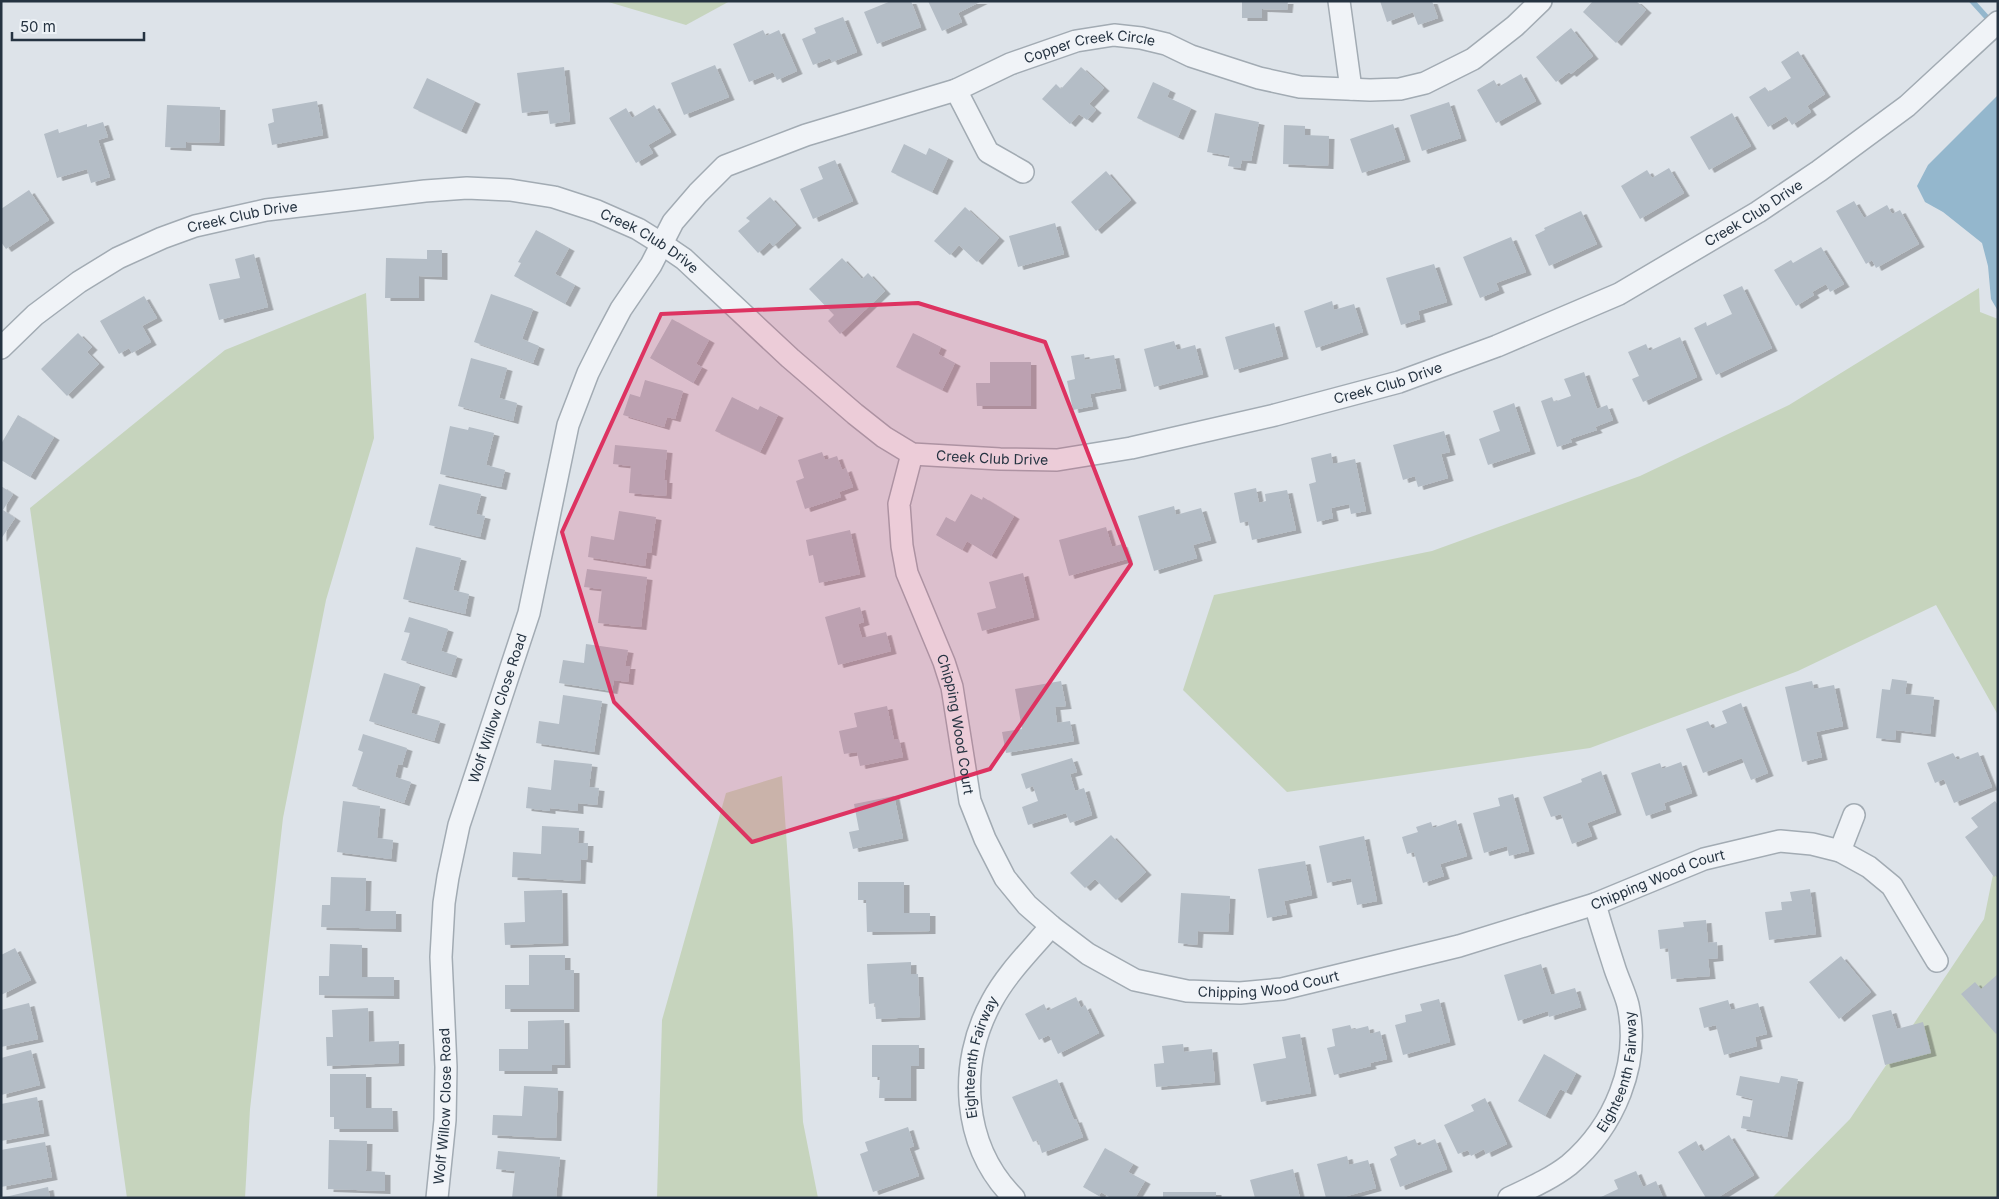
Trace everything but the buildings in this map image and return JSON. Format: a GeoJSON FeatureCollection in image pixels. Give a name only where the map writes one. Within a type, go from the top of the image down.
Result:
{"type":"FeatureCollection","features":[{"type":"Feature","properties":{"kind":"street"},"geometry":{"type":"LineString","coordinates":[[1339,1],[1351,89]]}},
{"type":"Feature","properties":{"kind":"street","name":"Copper Creek Circle"},"geometry":{"type":"LineString","coordinates":[[662,244],[673,222],[725,166],[806,135],[956,90],[1010,64],[1076,41],[1114,36],[1141,38],[1166,44],[1190,56],[1267,80],[1300,87],[1370,90],[1400,89],[1425,83],[1450,72],[1494,43],[1541,1]]}},
{"type":"Feature","properties":{"kind":"street","name":"Creek Club Drive"},"geometry":{"type":"LineString","coordinates":[[1,348],[35,315],[79,282],[118,258],[162,238],[195,226],[266,210],[425,191],[467,188],[510,190],[554,197],[597,211],[638,229],[662,244],[684,259],[790,358],[855,414],[884,437],[912,454],[1056,460],[1131,448],[1275,415],[1399,382],[1497,346],[1620,294],[1758,212],[1819,171],[1907,106],[1998,22]]}},
{"type":"Feature","properties":{"kind":"street"},"geometry":{"type":"LineString","coordinates":[[956,90],[988,152],[1024,172]]}},
{"type":"Feature","properties":{"kind":"street","name":"Wolf Willow Close Road"},"geometry":{"type":"LineString","coordinates":[[438,1198],[445,1120],[446,1076],[442,948],[448,877],[459,825],[529,613],[568,425],[577,399],[604,341],[662,244]]}},
{"type":"Feature","properties":{"kind":"street","name":"Chipping Wood Court"},"geometry":{"type":"LineString","coordinates":[[912,454],[899,504],[902,546],[907,573],[944,662],[952,687],[970,801],[985,839],[1006,878],[1027,905],[1088,954],[1135,980],[1187,991],[1240,993],[1282,989],[1460,946],[1595,904],[1704,858],[1780,841],[1812,844],[1840,850],[1869,867],[1892,886],[1937,961]]}},
{"type":"Feature","properties":{"kind":"street"},"geometry":{"type":"LineString","coordinates":[[1840,850],[1854,816]]}},
{"type":"Feature","properties":{"kind":"street","name":"Eighteenth Fairway"},"geometry":{"type":"LineString","coordinates":[[1509,1198],[1543,1182],[1568,1165],[1586,1148],[1614,1110],[1631,1058],[1632,1032],[1628,1005],[1595,904]]}},
{"type":"Feature","properties":{"kind":"street","name":"Eighteenth Fairway"},"geometry":{"type":"LineString","coordinates":[[1014,1198],[1005,1189],[989,1166],[979,1144],[972,1118],[968,1087],[972,1055],[980,1025],[992,1000],[1009,976],[1051,926]]}},
{"type":"Feature","properties":{"kind":"highlighted area"},"geometry":{"type":"Polygon","coordinates":[[[918,303],[1045,342],[1131,564],[990,769],[752,842],[614,702],[562,532],[661,314],[918,303]]]}},
{"type":"Feature","properties":{"kind":"green space"},"geometry":{"type":"Polygon","coordinates":[[[605,1],[730,1],[686,25],[605,1]]]}},
{"type":"Feature","properties":{"kind":"green space"},"geometry":{"type":"Polygon","coordinates":[[[1979,288],[1980,312],[1998,319],[1998,715],[1936,605],[1798,671],[1590,748],[1287,792],[1183,690],[1214,595],[1432,551],[1640,476],[1789,405],[1979,288]]]}},
{"type":"Feature","properties":{"kind":"green space"},"geometry":{"type":"Polygon","coordinates":[[[366,293],[374,438],[326,600],[283,818],[250,1109],[245,1198],[127,1198],[30,508],[225,350],[366,293]]]}},
{"type":"Feature","properties":{"kind":"green space"},"geometry":{"type":"Polygon","coordinates":[[[782,776],[793,931],[803,1122],[818,1198],[657,1198],[662,1020],[726,793],[782,776]]]}},
{"type":"Feature","properties":{"kind":"green space"},"geometry":{"type":"Polygon","coordinates":[[[1998,850],[1998,1198],[1772,1198],[1850,1119],[1984,919],[1998,850]]]}},
{"type":"Feature","properties":{"kind":"water"},"geometry":{"type":"Polygon","coordinates":[[[1998,95],[1998,311],[1991,299],[1988,266],[1982,243],[1943,212],[1925,202],[1917,186],[1928,165],[1998,95]]]}},
{"type":"Feature","properties":{"kind":"waterway"},"geometry":{"type":"LineString","coordinates":[[1972,1],[1991,22]]}}]}
